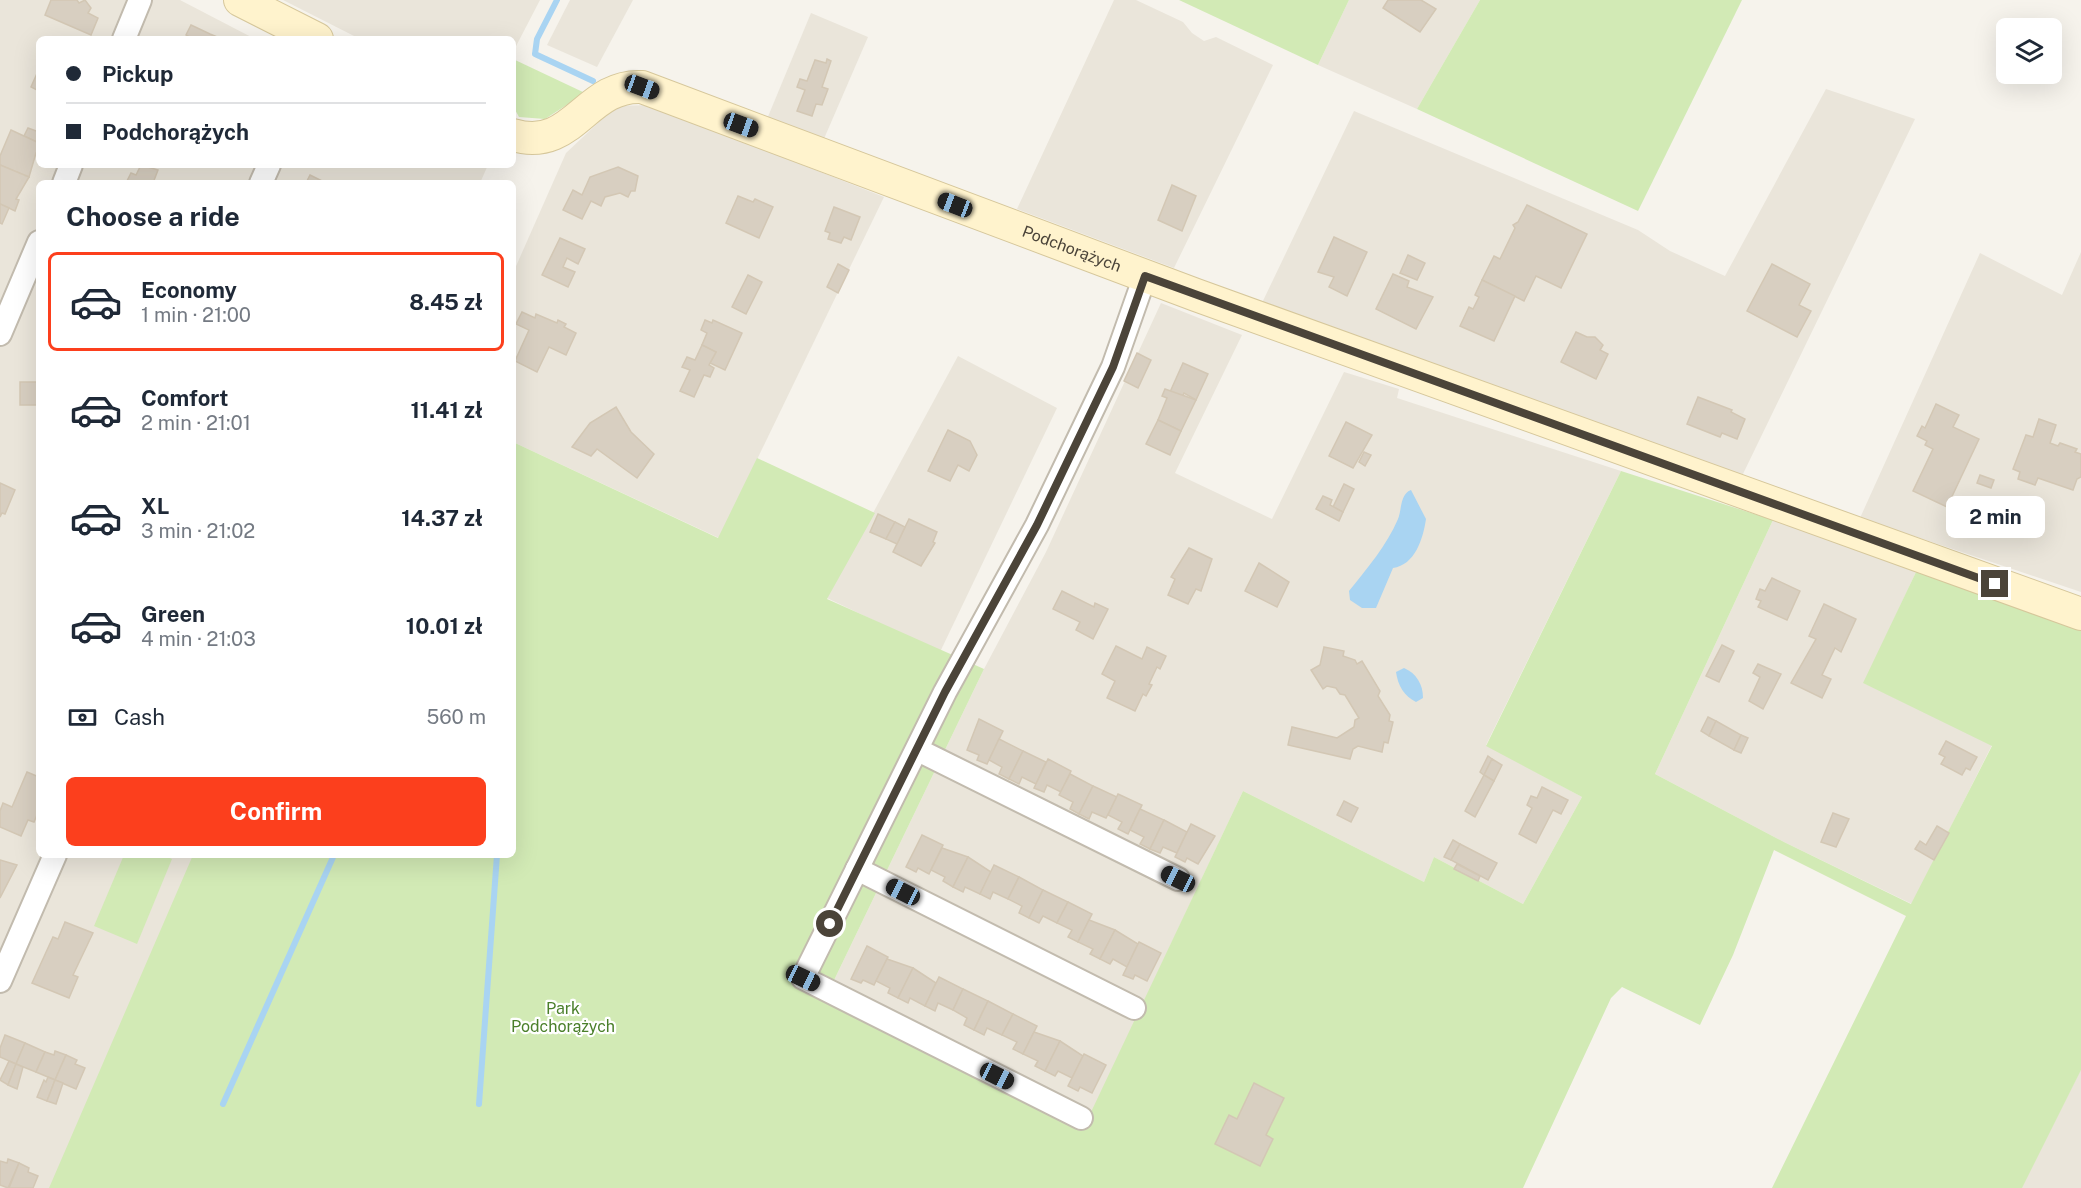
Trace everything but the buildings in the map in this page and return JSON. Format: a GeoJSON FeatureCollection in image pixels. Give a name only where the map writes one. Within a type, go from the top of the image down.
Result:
{"type":"FeatureCollection","features":[{"type":"Feature","properties":{"kind":"street"},"geometry":{"type":"LineString","coordinates":[[125,36],[140,0]]}},
{"type":"Feature","properties":{"kind":"street"},"geometry":{"type":"LineString","coordinates":[[240,0],[310,36]]}},
{"type":"Feature","properties":{"kind":"street","name":"Podchorążych"},"geometry":{"type":"LineString","coordinates":[[516,136],[533,139],[555,134],[605,94],[629,87],[642,87],[1145,276],[2081,614]]}},
{"type":"Feature","properties":{"kind":"street"},"geometry":{"type":"LineString","coordinates":[[0,334],[36,249]]}},
{"type":"Feature","properties":{"kind":"street"},"geometry":{"type":"LineString","coordinates":[[1081,1118],[803,978],[945,692],[1037,525],[1108,378],[1128,331],[1145,276]]}},
{"type":"Feature","properties":{"kind":"street"},"geometry":{"type":"LineString","coordinates":[[918,750],[1178,879]]}},
{"type":"Feature","properties":{"kind":"street"},"geometry":{"type":"LineString","coordinates":[[0,981],[55,858]]}},
{"type":"Feature","properties":{"kind":"street"},"geometry":{"type":"LineString","coordinates":[[857,868],[1134,1008]]}},
{"type":"Feature","properties":{"kind":"shaded area"},"geometry":{"type":"Polygon","coordinates":[[[0,0],[180,0],[249,36],[36,36],[36,168],[487,168],[481,180],[36,180],[36,858],[194,858],[51,1188],[0,1188],[0,0]]]}},
{"type":"Feature","properties":{"kind":"shaded area"},"geometry":{"type":"Polygon","coordinates":[[[283,0],[540,0],[516,46],[516,36],[354,36],[283,0]]]}},
{"type":"Feature","properties":{"kind":"shaded area"},"geometry":{"type":"Polygon","coordinates":[[[570,0],[633,0],[597,67],[547,45],[570,0]]]}},
{"type":"Feature","properties":{"kind":"shaded area"},"geometry":{"type":"Polygon","coordinates":[[[1114,0],[1136,0],[1183,22],[1192,33],[1204,41],[1216,37],[1273,65],[1174,268],[1017,209],[1114,0]]]}},
{"type":"Feature","properties":{"kind":"shaded area"},"geometry":{"type":"Polygon","coordinates":[[[1349,0],[1480,0],[1417,109],[1318,65],[1349,0]]]}},
{"type":"Feature","properties":{"kind":"shaded area"},"geometry":{"type":"Polygon","coordinates":[[[811,13],[868,37],[823,141],[767,119],[811,13]]]}},
{"type":"Feature","properties":{"kind":"shaded area"},"geometry":{"type":"Polygon","coordinates":[[[1826,89],[1915,119],[1742,476],[1261,305],[1354,111],[1638,230],[1670,251],[1725,276],[1826,89]]]}},
{"type":"Feature","properties":{"kind":"shaded area"},"geometry":{"type":"Polygon","coordinates":[[[650,105],[884,197],[719,538],[516,443],[516,266],[566,153],[616,106],[650,105]]]}},
{"type":"Feature","properties":{"kind":"shaded area"},"geometry":{"type":"Polygon","coordinates":[[[2081,252],[2081,592],[1860,518],[1980,253],[2062,295],[2081,252]]]}},
{"type":"Feature","properties":{"kind":"shaded area"},"geometry":{"type":"Polygon","coordinates":[[[1161,303],[1242,335],[1175,473],[1272,519],[1344,372],[1399,389],[1397,398],[1621,471],[1486,745],[1582,797],[1523,904],[1434,857],[1424,882],[1243,791],[1084,1129],[824,1001],[984,669],[1046,552],[1161,303]]]}},
{"type":"Feature","properties":{"kind":"shaded area"},"geometry":{"type":"Polygon","coordinates":[[[958,356],[1057,408],[940,652],[827,598],[958,356]]]}},
{"type":"Feature","properties":{"kind":"shaded area"},"geometry":{"type":"Polygon","coordinates":[[[1773,520],[1916,572],[1864,683],[1992,745],[1912,904],[1784,842],[1655,774],[1773,520]]]}},
{"type":"Feature","properties":{"kind":"shaded area"},"geometry":{"type":"Polygon","coordinates":[[[2081,1069],[2081,1188],[2021,1188],[2081,1069]]]}},
{"type":"Feature","properties":{"kind":"green space"},"geometry":{"type":"Polygon","coordinates":[[[1179,0],[1349,0],[1318,65],[1179,0]]]}},
{"type":"Feature","properties":{"kind":"green space"},"geometry":{"type":"Polygon","coordinates":[[[1480,0],[1742,0],[1638,211],[1417,109],[1480,0]]]}},
{"type":"Feature","properties":{"kind":"green space"},"geometry":{"type":"Polygon","coordinates":[[[516,60],[585,93],[545,119],[519,117],[516,112],[516,60]]]}},
{"type":"Feature","properties":{"kind":"green space","name":"Park Podchorążych"},"geometry":{"type":"Polygon","coordinates":[[[516,443],[718,538],[757,458],[875,513],[827,599],[984,669],[824,1001],[1083,1129],[1243,791],[1424,882],[1434,857],[1523,904],[1582,797],[1486,746],[1621,471],[1773,520],[1655,774],[1784,842],[1911,904],[1992,746],[1863,683],[1916,572],[2081,625],[2081,1070],[2022,1188],[1772,1188],[1906,916],[1774,850],[1733,955],[1700,1025],[1622,987],[1611,998],[1523,1188],[49,1188],[192,858],[516,858],[516,443]]]}},
{"type":"Feature","properties":{"kind":"green space"},"geometry":{"type":"Polygon","coordinates":[[[123,858],[172,859],[137,944],[94,926],[123,858]]]}},
{"type":"Feature","properties":{"kind":"water"},"geometry":{"type":"Polygon","coordinates":[[[1411,490],[1426,519],[1420,543],[1407,562],[1393,568],[1376,608],[1362,608],[1350,600],[1349,591],[1388,538],[1398,519],[1403,498],[1411,490]]]}},
{"type":"Feature","properties":{"kind":"water"},"geometry":{"type":"Polygon","coordinates":[[[1404,668],[1415,676],[1422,688],[1423,698],[1416,702],[1405,694],[1398,682],[1396,672],[1404,668]]]}},
{"type":"Feature","properties":{"kind":"waterway"},"geometry":{"type":"LineString","coordinates":[[557,0],[537,39],[535,54],[593,81]]}},
{"type":"Feature","properties":{"kind":"waterway"},"geometry":{"type":"LineString","coordinates":[[223,1104],[333,858]]}},
{"type":"Feature","properties":{"kind":"waterway"},"geometry":{"type":"LineString","coordinates":[[479,1104],[497,858]]}},
{"type":"Feature","properties":{"kind":"route"},"geometry":{"type":"LineString","coordinates":[[830,924],[945,692],[1037,525],[1113,367],[1128,331],[1145,276],[1995,584]]}}]}
